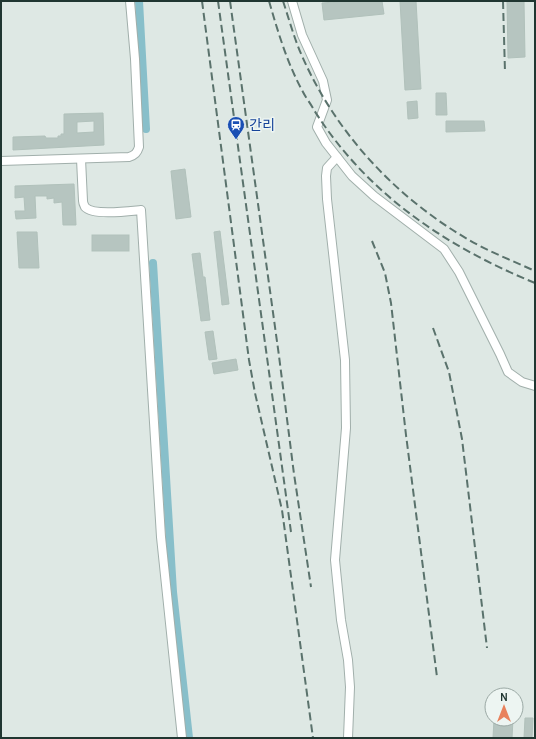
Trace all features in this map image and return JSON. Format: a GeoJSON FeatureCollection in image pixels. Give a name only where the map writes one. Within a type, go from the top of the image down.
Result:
{"type":"FeatureCollection","features":[{"type":"Feature","properties":{"kind":"street"},"geometry":{"type":"LineString","coordinates":[[1,161],[129,157],[137,152],[139,147],[136,59],[130,1]]}},
{"type":"Feature","properties":{"kind":"street"},"geometry":{"type":"LineString","coordinates":[[292,1],[302,35],[323,81],[327,100],[317,126],[326,143],[352,176],[374,196],[444,249],[459,272],[508,372],[522,382],[535,386]]}},
{"type":"Feature","properties":{"kind":"street"},"geometry":{"type":"LineString","coordinates":[[337,157],[327,168],[326,176],[327,199],[345,360],[346,428],[335,560],[350,687],[348,738]]}},
{"type":"Feature","properties":{"kind":"street"},"geometry":{"type":"LineString","coordinates":[[81,159],[84,206],[89,210],[97,212],[141,210],[161,537],[182,738]]}},
{"type":"Feature","properties":{"kind":"building"},"geometry":{"type":"Polygon","coordinates":[[[382,1],[384,14],[324,20],[322,3],[382,1]]]}},
{"type":"Feature","properties":{"kind":"building"},"geometry":{"type":"Polygon","coordinates":[[[400,1],[416,1],[421,89],[405,90],[400,1]]]}},
{"type":"Feature","properties":{"kind":"building"},"geometry":{"type":"Polygon","coordinates":[[[507,1],[524,1],[525,57],[508,58],[507,1]]]}},
{"type":"Feature","properties":{"kind":"building"},"geometry":{"type":"Polygon","coordinates":[[[436,93],[446,93],[447,115],[436,115],[436,93]]]}},
{"type":"Feature","properties":{"kind":"building"},"geometry":{"type":"Polygon","coordinates":[[[417,101],[418,118],[408,119],[407,102],[417,101]]]}},
{"type":"Feature","properties":{"kind":"building"},"geometry":{"type":"Polygon","coordinates":[[[103,113],[104,145],[13,150],[13,137],[45,136],[46,138],[58,138],[61,134],[64,134],[64,114],[103,113]],[[94,121],[77,122],[77,133],[94,132],[94,121]]]}},
{"type":"Feature","properties":{"kind":"building"},"geometry":{"type":"Polygon","coordinates":[[[446,121],[484,121],[485,131],[446,132],[446,121]]]}},
{"type":"Feature","properties":{"kind":"building"},"geometry":{"type":"Polygon","coordinates":[[[185,169],[191,217],[176,219],[171,171],[185,169]]]}},
{"type":"Feature","properties":{"kind":"building"},"geometry":{"type":"Polygon","coordinates":[[[74,184],[76,225],[63,225],[62,202],[54,203],[54,198],[47,199],[47,196],[35,196],[36,218],[16,219],[15,211],[25,211],[24,197],[15,198],[15,186],[74,184]]]}},
{"type":"Feature","properties":{"kind":"building"},"geometry":{"type":"Polygon","coordinates":[[[220,231],[229,304],[222,305],[214,232],[220,231]]]}},
{"type":"Feature","properties":{"kind":"building"},"geometry":{"type":"Polygon","coordinates":[[[17,232],[37,232],[39,268],[19,268],[17,232]]]}},
{"type":"Feature","properties":{"kind":"building"},"geometry":{"type":"Polygon","coordinates":[[[92,235],[129,235],[129,251],[92,251],[92,235]]]}},
{"type":"Feature","properties":{"kind":"building"},"geometry":{"type":"Polygon","coordinates":[[[200,253],[203,277],[205,277],[210,320],[201,321],[192,254],[200,253]]]}},
{"type":"Feature","properties":{"kind":"building"},"geometry":{"type":"Polygon","coordinates":[[[213,331],[217,359],[209,360],[205,332],[213,331]]]}},
{"type":"Feature","properties":{"kind":"building"},"geometry":{"type":"Polygon","coordinates":[[[236,359],[238,370],[214,374],[212,363],[236,359]]]}},
{"type":"Feature","properties":{"kind":"building"},"geometry":{"type":"Polygon","coordinates":[[[525,718],[533,718],[532,738],[524,738],[525,718]]]}},
{"type":"Feature","properties":{"kind":"building"},"geometry":{"type":"Polygon","coordinates":[[[494,727],[513,727],[512,738],[493,738],[494,727]]]}},
{"type":"Feature","properties":{"kind":"waterway"},"geometry":{"type":"LineString","coordinates":[[139,1],[146,129]]}},
{"type":"Feature","properties":{"kind":"waterway"},"geometry":{"type":"LineString","coordinates":[[153,263],[173,592],[189,738]]}},
{"type":"Feature","properties":{"kind":"railway"},"geometry":{"type":"LineString","coordinates":[[202,1],[249,360],[255,393],[282,510],[313,738]]}},
{"type":"Feature","properties":{"kind":"railway"},"geometry":{"type":"LineString","coordinates":[[218,1],[291,532]]}},
{"type":"Feature","properties":{"kind":"railway"},"geometry":{"type":"LineString","coordinates":[[230,1],[294,474],[311,587]]}},
{"type":"Feature","properties":{"kind":"railway"},"geometry":{"type":"LineString","coordinates":[[269,1],[279,36],[297,81],[314,110],[335,140],[358,167],[383,192],[439,234],[470,252],[535,283]]}},
{"type":"Feature","properties":{"kind":"railway"},"geometry":{"type":"LineString","coordinates":[[283,1],[299,49],[316,84],[350,137],[370,161],[416,204],[442,223],[469,240],[535,271]]}},
{"type":"Feature","properties":{"kind":"railway"},"geometry":{"type":"LineString","coordinates":[[503,1],[505,72]]}},
{"type":"Feature","properties":{"kind":"railway"},"geometry":{"type":"LineString","coordinates":[[372,241],[385,273],[391,303],[406,435],[437,677]]}},
{"type":"Feature","properties":{"kind":"railway"},"geometry":{"type":"LineString","coordinates":[[433,328],[449,372],[462,439],[487,648]]}},
{"type":"Feature","properties":{"kind":"place","name":"간리"},"geometry":{"type":"Point","coordinates":[236,140]}}]}
